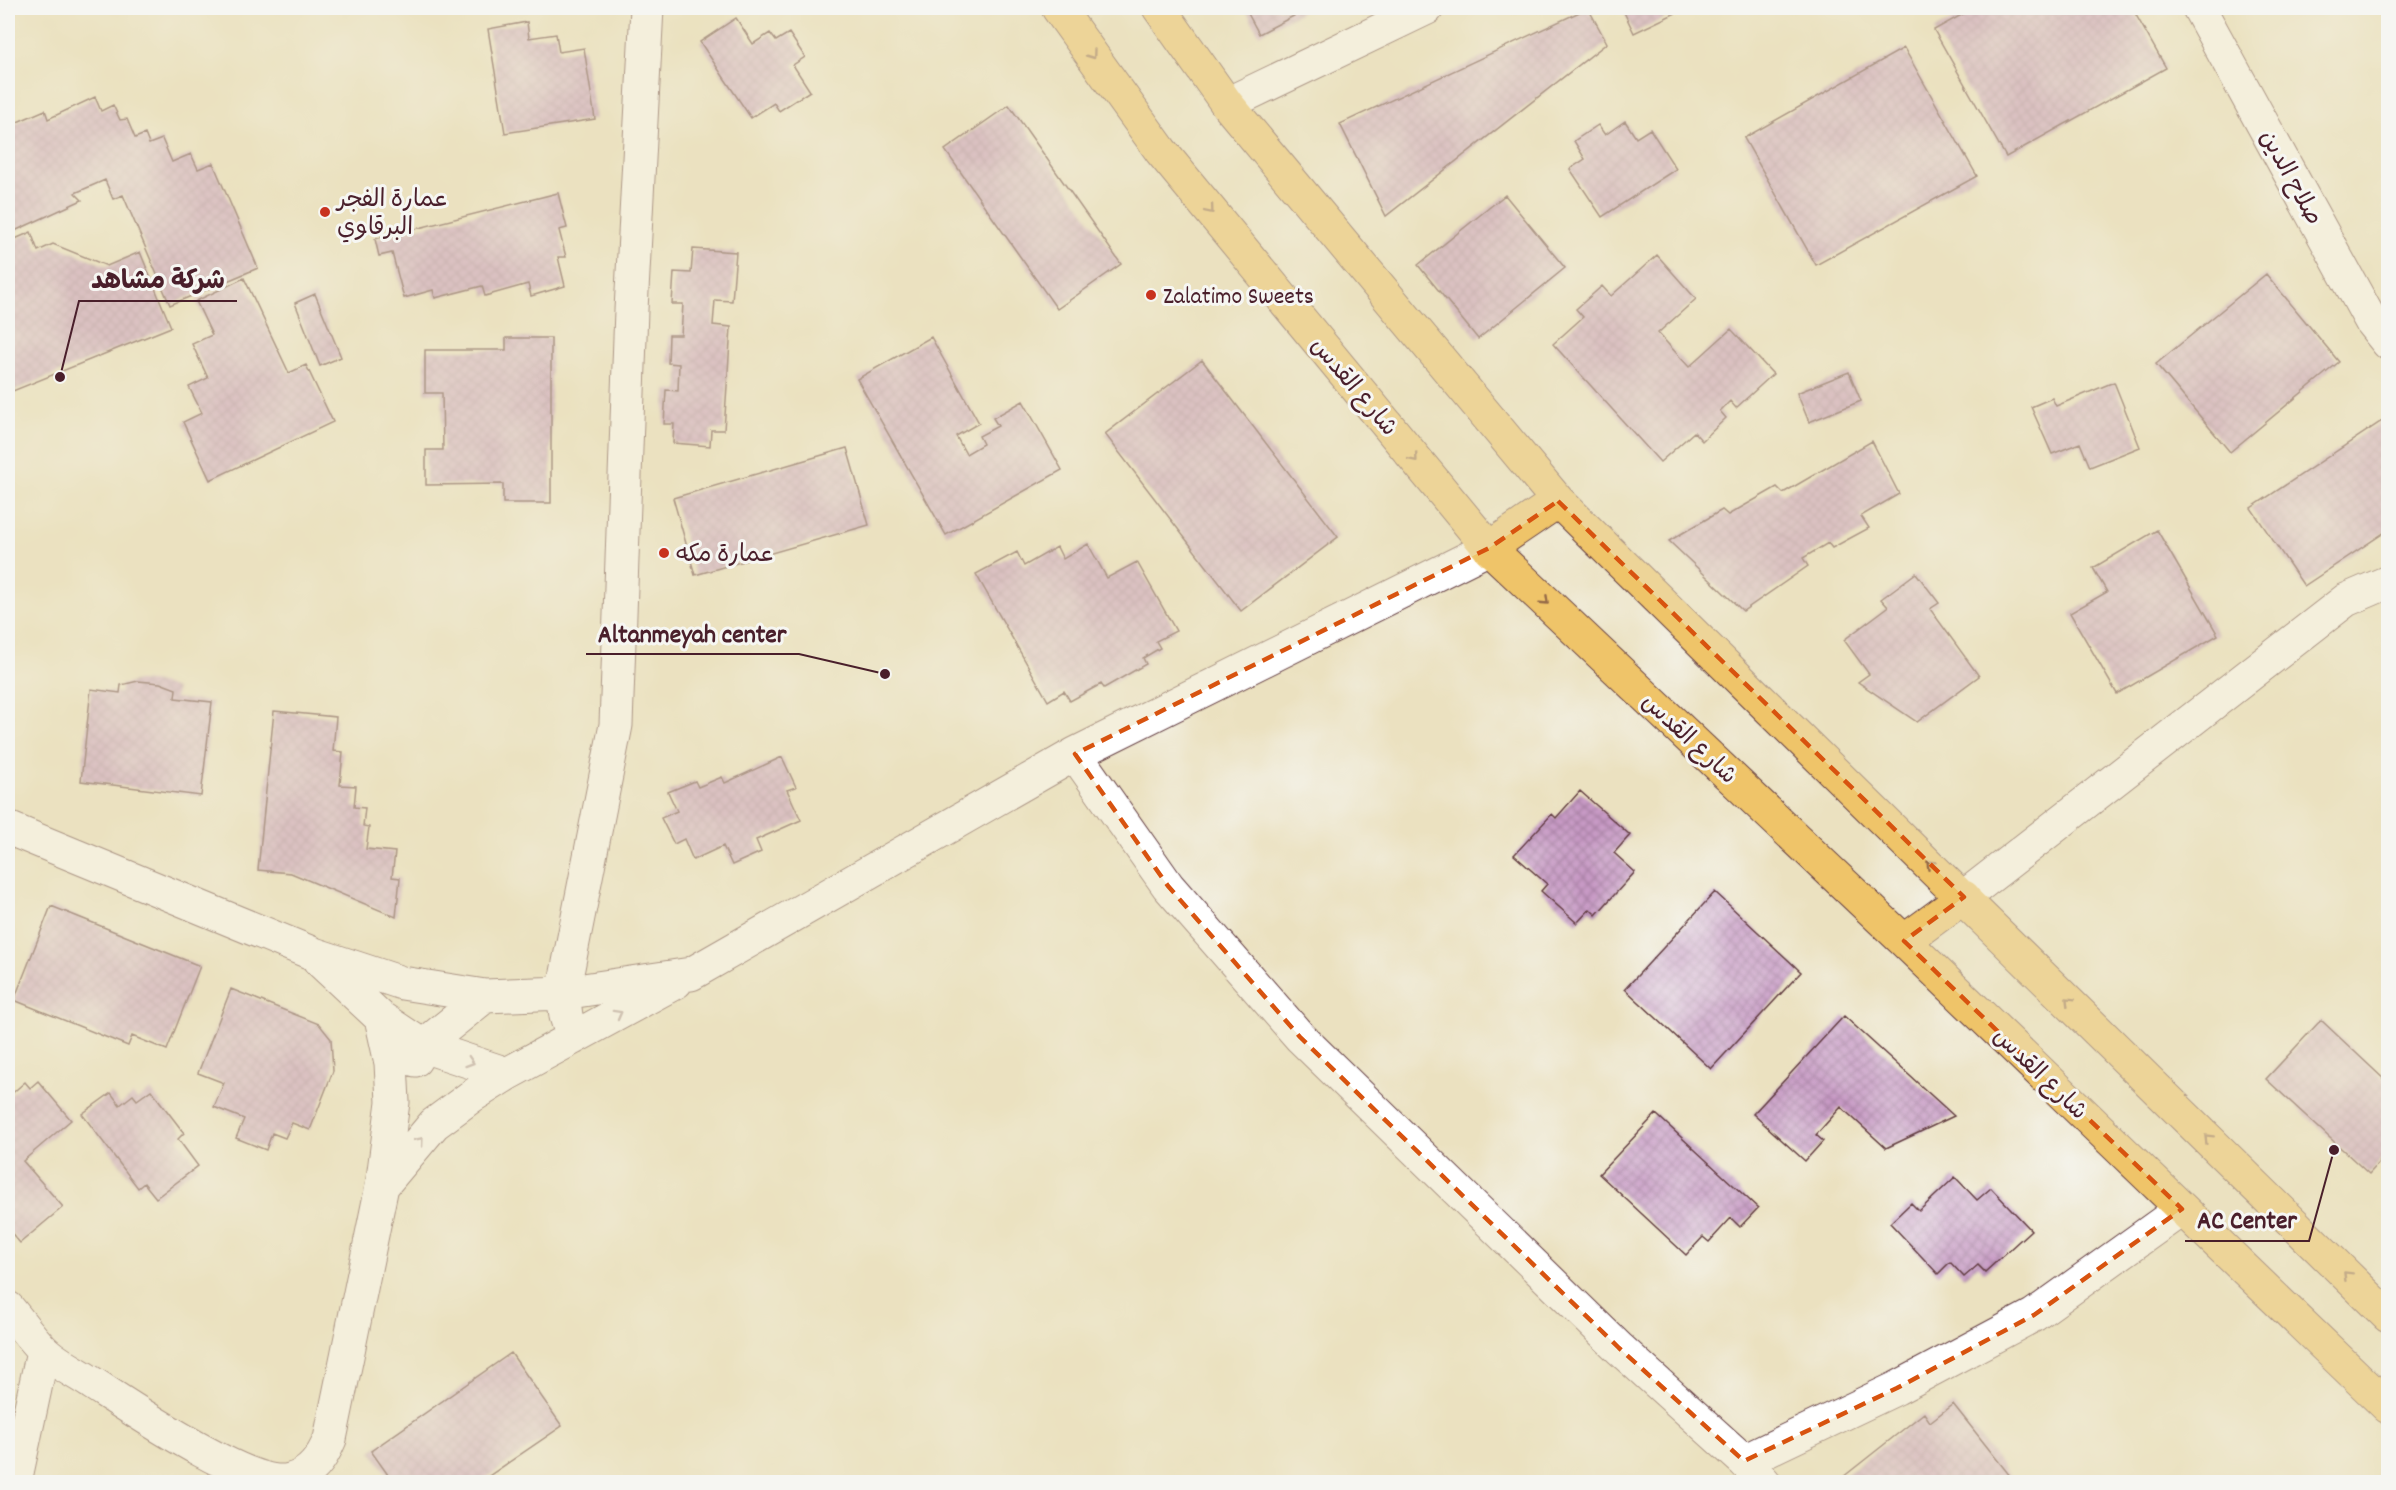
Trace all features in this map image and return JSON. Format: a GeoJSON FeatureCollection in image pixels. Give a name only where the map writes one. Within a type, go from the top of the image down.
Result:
{"type":"FeatureCollection","features":[{"type":"Feature","properties":{"kind":"main road","name":"شارع القدس"},"geometry":{"type":"LineString","coordinates":[[1058,8],[1161,151],[1489,548],[1905,941],[2388,1407]]}},
{"type":"Feature","properties":{"kind":"main road"},"geometry":{"type":"LineString","coordinates":[[1159,8],[1227,104],[1558,501],[1964,897],[2388,1316]]}},
{"type":"Feature","properties":{"kind":"main road"},"geometry":{"type":"LineString","coordinates":[[1489,548],[1558,501]]}},
{"type":"Feature","properties":{"kind":"main road"},"geometry":{"type":"LineString","coordinates":[[1905,941],[1964,897]]}},
{"type":"Feature","properties":{"kind":"street"},"geometry":{"type":"LineString","coordinates":[[573,1038],[566,1017],[563,993],[616,725],[632,310],[647,8]]}},
{"type":"Feature","properties":{"kind":"street"},"geometry":{"type":"LineString","coordinates":[[1227,104],[1427,8]]}},
{"type":"Feature","properties":{"kind":"street","name":"صلاح الدين"},"geometry":{"type":"LineString","coordinates":[[2199,8],[2383,326]]}},
{"type":"Feature","properties":{"kind":"street"},"geometry":{"type":"LineString","coordinates":[[382,1186],[434,1124],[507,1074],[691,974],[1075,753],[1489,548]]}},
{"type":"Feature","properties":{"kind":"street"},"geometry":{"type":"LineString","coordinates":[[1964,897],[2346,600],[2388,582]]}},
{"type":"Feature","properties":{"kind":"street"},"geometry":{"type":"LineString","coordinates":[[1075,753],[1168,886],[1300,1037],[1619,1348],[1754,1472],[1897,1389],[2034,1315],[2182,1209]]}},
{"type":"Feature","properties":{"kind":"street"},"geometry":{"type":"LineString","coordinates":[[8,828],[314,954],[402,983],[485,996],[563,993],[691,974]]}},
{"type":"Feature","properties":{"kind":"street"},"geometry":{"type":"LineString","coordinates":[[314,954],[381,1018],[423,1046],[507,1074]]}},
{"type":"Feature","properties":{"kind":"street"},"geometry":{"type":"LineString","coordinates":[[393,1095],[423,1046],[485,996]]}},
{"type":"Feature","properties":{"kind":"street"},"geometry":{"type":"LineString","coordinates":[[8,1308],[44,1351],[180,1441],[246,1472],[288,1482],[311,1470],[323,1455],[330,1439],[382,1186],[393,1095],[391,1063],[381,1018]]}},
{"type":"Feature","properties":{"kind":"street"},"geometry":{"type":"LineString","coordinates":[[15,1482],[44,1351]]}},
{"type":"Feature","properties":{"kind":"highlighted area"},"geometry":{"type":"Polygon","coordinates":[[[1558,501],[1964,897],[1904,941],[2182,1209],[2034,1315],[1897,1388],[1744,1461],[1619,1348],[1300,1037],[1168,886],[1075,754],[1489,548],[1558,501]]]}},
{"type":"Feature","properties":{"kind":"building"},"geometry":{"type":"Polygon","coordinates":[[[1245,8],[1309,8],[1259,34],[1245,8]]]}},
{"type":"Feature","properties":{"kind":"building"},"geometry":{"type":"Polygon","coordinates":[[[1588,8],[1607,43],[1386,216],[1340,124],[1588,8]]]}},
{"type":"Feature","properties":{"kind":"building"},"geometry":{"type":"Polygon","coordinates":[[[1622,8],[1686,8],[1634,33],[1622,8]]]}},
{"type":"Feature","properties":{"kind":"building"},"geometry":{"type":"Polygon","coordinates":[[[1974,8],[2132,8],[2166,68],[2006,157],[1934,30],[1974,8]]]}},
{"type":"Feature","properties":{"kind":"building"},"geometry":{"type":"Polygon","coordinates":[[[736,18],[753,44],[770,33],[776,41],[789,33],[805,57],[793,65],[810,91],[779,111],[774,103],[751,118],[700,42],[736,18]]]}},
{"type":"Feature","properties":{"kind":"building"},"geometry":{"type":"Polygon","coordinates":[[[527,22],[529,38],[556,34],[559,52],[584,48],[595,119],[505,133],[488,29],[527,22]]]}},
{"type":"Feature","properties":{"kind":"building"},"geometry":{"type":"Polygon","coordinates":[[[1904,48],[1977,176],[1816,265],[1744,138],[1904,48]]]}},
{"type":"Feature","properties":{"kind":"building"},"geometry":{"type":"Polygon","coordinates":[[[95,97],[101,111],[113,105],[120,120],[127,119],[135,138],[145,134],[149,144],[162,139],[172,162],[191,154],[198,169],[213,163],[258,268],[170,305],[123,195],[113,199],[105,180],[75,193],[82,200],[8,234],[8,126],[45,110],[48,119],[95,97]]]}},
{"type":"Feature","properties":{"kind":"building"},"geometry":{"type":"Polygon","coordinates":[[[1009,105],[1121,264],[1057,309],[945,150],[1009,105]]]}},
{"type":"Feature","properties":{"kind":"building"},"geometry":{"type":"Polygon","coordinates":[[[1625,121],[1636,138],[1650,129],[1676,169],[1602,217],[1570,169],[1585,159],[1574,141],[1598,125],[1605,135],[1625,121]]]}},
{"type":"Feature","properties":{"kind":"building"},"geometry":{"type":"Polygon","coordinates":[[[558,193],[567,228],[559,230],[566,257],[558,257],[565,286],[531,296],[528,284],[485,296],[482,286],[435,298],[433,290],[404,298],[392,253],[379,256],[375,239],[558,193]]]}},
{"type":"Feature","properties":{"kind":"building"},"geometry":{"type":"Polygon","coordinates":[[[1505,195],[1565,268],[1478,339],[1418,265],[1505,195]]]}},
{"type":"Feature","properties":{"kind":"building"},"geometry":{"type":"Polygon","coordinates":[[[31,232],[38,251],[53,244],[107,266],[140,252],[171,327],[8,393],[8,242],[31,232]]]}},
{"type":"Feature","properties":{"kind":"building"},"geometry":{"type":"Polygon","coordinates":[[[693,249],[736,252],[732,301],[715,300],[713,325],[731,327],[724,430],[711,430],[710,446],[673,443],[674,424],[664,424],[666,390],[678,391],[679,364],[668,363],[669,335],[681,335],[683,304],[672,304],[674,272],[691,273],[693,249]]]}},
{"type":"Feature","properties":{"kind":"building"},"geometry":{"type":"Polygon","coordinates":[[[1657,255],[1696,299],[1658,333],[1689,367],[1731,329],[1773,374],[1736,408],[1730,401],[1720,411],[1726,418],[1702,441],[1694,432],[1660,462],[1553,344],[1583,317],[1576,309],[1602,286],[1611,296],[1657,255]]]}},
{"type":"Feature","properties":{"kind":"building"},"geometry":{"type":"Polygon","coordinates":[[[2266,274],[2339,362],[2230,452],[2156,364],[2266,274]]]}},
{"type":"Feature","properties":{"kind":"building"},"geometry":{"type":"Polygon","coordinates":[[[244,278],[289,373],[306,365],[333,422],[210,480],[183,422],[202,413],[189,387],[208,378],[192,344],[212,335],[196,301],[244,278]]]}},
{"type":"Feature","properties":{"kind":"building"},"geometry":{"type":"Polygon","coordinates":[[[315,294],[341,357],[320,366],[295,303],[315,294]]]}},
{"type":"Feature","properties":{"kind":"building"},"geometry":{"type":"Polygon","coordinates":[[[931,337],[979,423],[956,436],[966,454],[983,444],[979,436],[998,426],[993,418],[1023,401],[1062,470],[946,535],[857,379],[931,337]]]}},
{"type":"Feature","properties":{"kind":"building"},"geometry":{"type":"Polygon","coordinates":[[[506,338],[551,338],[551,503],[503,503],[503,484],[426,485],[426,450],[443,450],[442,393],[425,393],[425,350],[506,350],[506,338]]]}},
{"type":"Feature","properties":{"kind":"building"},"geometry":{"type":"Polygon","coordinates":[[[1202,360],[1338,537],[1241,611],[1105,434],[1202,360]]]}},
{"type":"Feature","properties":{"kind":"building"},"geometry":{"type":"Polygon","coordinates":[[[1849,372],[1861,401],[1809,422],[1797,393],[1849,372]]]}},
{"type":"Feature","properties":{"kind":"building"},"geometry":{"type":"Polygon","coordinates":[[[2114,382],[2140,447],[2090,467],[2080,443],[2052,454],[2031,407],[2052,398],[2056,406],[2114,382]]]}},
{"type":"Feature","properties":{"kind":"building"},"geometry":{"type":"Polygon","coordinates":[[[2388,417],[2388,530],[2304,586],[2251,508],[2388,417]]]}},
{"type":"Feature","properties":{"kind":"building"},"geometry":{"type":"Polygon","coordinates":[[[1872,441],[1899,494],[1861,516],[1869,528],[1832,548],[1828,543],[1803,558],[1808,566],[1743,611],[1669,541],[1722,510],[1728,515],[1777,487],[1783,493],[1872,441]]]}},
{"type":"Feature","properties":{"kind":"building"},"geometry":{"type":"Polygon","coordinates":[[[847,448],[869,525],[695,575],[673,498],[847,448]]]}},
{"type":"Feature","properties":{"kind":"building"},"geometry":{"type":"Polygon","coordinates":[[[2157,530],[2218,635],[2117,694],[2070,613],[2107,592],[2093,568],[2157,530]]]}},
{"type":"Feature","properties":{"kind":"building"},"geometry":{"type":"Polygon","coordinates":[[[1088,544],[1107,578],[1137,562],[1176,631],[1156,641],[1160,648],[1143,658],[1146,664],[1104,688],[1101,684],[1070,701],[1064,691],[1048,701],[976,574],[1017,552],[1024,566],[1057,547],[1063,559],[1088,544]]]}},
{"type":"Feature","properties":{"kind":"building"},"geometry":{"type":"Polygon","coordinates":[[[1916,573],[1939,603],[1930,609],[1979,676],[1917,722],[1858,682],[1869,674],[1844,640],[1888,607],[1881,599],[1916,573]]]}},
{"type":"Feature","properties":{"kind":"building"},"geometry":{"type":"Polygon","coordinates":[[[138,681],[160,683],[176,689],[175,698],[212,702],[201,796],[81,781],[91,689],[120,693],[121,685],[138,681]]]}},
{"type":"Feature","properties":{"kind":"building"},"geometry":{"type":"Polygon","coordinates":[[[274,711],[336,717],[333,751],[343,752],[340,785],[356,786],[354,807],[365,808],[363,826],[369,827],[366,849],[395,852],[392,877],[400,878],[396,917],[291,873],[258,870],[274,711]]]}},
{"type":"Feature","properties":{"kind":"building"},"geometry":{"type":"Polygon","coordinates":[[[782,757],[796,787],[787,790],[801,820],[756,840],[761,852],[732,865],[723,846],[693,860],[684,839],[674,844],[661,818],[677,811],[668,792],[695,781],[698,787],[722,777],[725,783],[782,757]]]}},
{"type":"Feature","properties":{"kind":"building"},"geometry":{"type":"Polygon","coordinates":[[[1580,791],[1630,835],[1614,853],[1635,872],[1596,915],[1590,909],[1577,923],[1541,891],[1547,884],[1514,855],[1552,814],[1556,818],[1580,791]]]}},
{"type":"Feature","properties":{"kind":"building"},"geometry":{"type":"Polygon","coordinates":[[[1715,892],[1801,972],[1711,1069],[1625,989],[1715,892]]]}},
{"type":"Feature","properties":{"kind":"building"},"geometry":{"type":"Polygon","coordinates":[[[51,906],[200,966],[167,1050],[132,1036],[128,1046],[14,1000],[51,906]]]}},
{"type":"Feature","properties":{"kind":"building"},"geometry":{"type":"Polygon","coordinates":[[[231,989],[319,1024],[331,1039],[333,1071],[310,1130],[292,1123],[285,1138],[272,1133],[266,1150],[236,1138],[244,1119],[214,1107],[224,1083],[198,1073],[231,989]]]}},
{"type":"Feature","properties":{"kind":"building"},"geometry":{"type":"Polygon","coordinates":[[[1844,1016],[1954,1116],[1886,1148],[1841,1107],[1816,1135],[1823,1141],[1805,1161],[1753,1114],[1844,1016]]]}},
{"type":"Feature","properties":{"kind":"building"},"geometry":{"type":"Polygon","coordinates":[[[2321,1020],[2388,1083],[2388,1153],[2369,1174],[2266,1079],[2321,1020]]]}},
{"type":"Feature","properties":{"kind":"building"},"geometry":{"type":"Polygon","coordinates":[[[38,1081],[71,1120],[23,1161],[63,1207],[20,1243],[8,1229],[8,1097],[25,1082],[30,1088],[38,1081]]]}},
{"type":"Feature","properties":{"kind":"building"},"geometry":{"type":"Polygon","coordinates":[[[151,1090],[184,1133],[178,1139],[198,1166],[156,1198],[144,1183],[138,1188],[82,1114],[111,1093],[120,1105],[133,1095],[137,1100],[151,1090]]]}},
{"type":"Feature","properties":{"kind":"building"},"geometry":{"type":"Polygon","coordinates":[[[1656,1114],[1758,1208],[1740,1227],[1731,1218],[1709,1242],[1703,1237],[1686,1255],[1599,1174],[1656,1114]]]}},
{"type":"Feature","properties":{"kind":"building"},"geometry":{"type":"Polygon","coordinates":[[[1955,1177],[1977,1200],[1991,1188],[2031,1230],[1985,1272],[1978,1265],[1964,1277],[1950,1262],[1938,1274],[1890,1223],[1911,1203],[1919,1211],[1955,1177]]]}},
{"type":"Feature","properties":{"kind":"building"},"geometry":{"type":"Polygon","coordinates":[[[511,1353],[562,1426],[480,1482],[393,1482],[371,1451],[511,1353]]]}},
{"type":"Feature","properties":{"kind":"building"},"geometry":{"type":"Polygon","coordinates":[[[1953,1404],[2011,1477],[2004,1482],[1847,1482],[1843,1477],[1924,1413],[1930,1422],[1953,1404]]]}},
{"type":"Feature","properties":{"kind":"place","name":"عمارة الفجر البرقاوي"},"geometry":{"type":"Point","coordinates":[325,212]}},
{"type":"Feature","properties":{"kind":"place","name":"Zalatimo Sweets"},"geometry":{"type":"Point","coordinates":[1151,295]}},
{"type":"Feature","properties":{"kind":"place","name":"شركة مشاهد"},"geometry":{"type":"Point","coordinates":[60,377]}},
{"type":"Feature","properties":{"kind":"place","name":"عمارة مكه"},"geometry":{"type":"Point","coordinates":[664,553]}},
{"type":"Feature","properties":{"kind":"place","name":"Altanmeyah center"},"geometry":{"type":"Point","coordinates":[885,674]}},
{"type":"Feature","properties":{"kind":"place","name":"AC Center"},"geometry":{"type":"Point","coordinates":[2334,1150]}}]}
